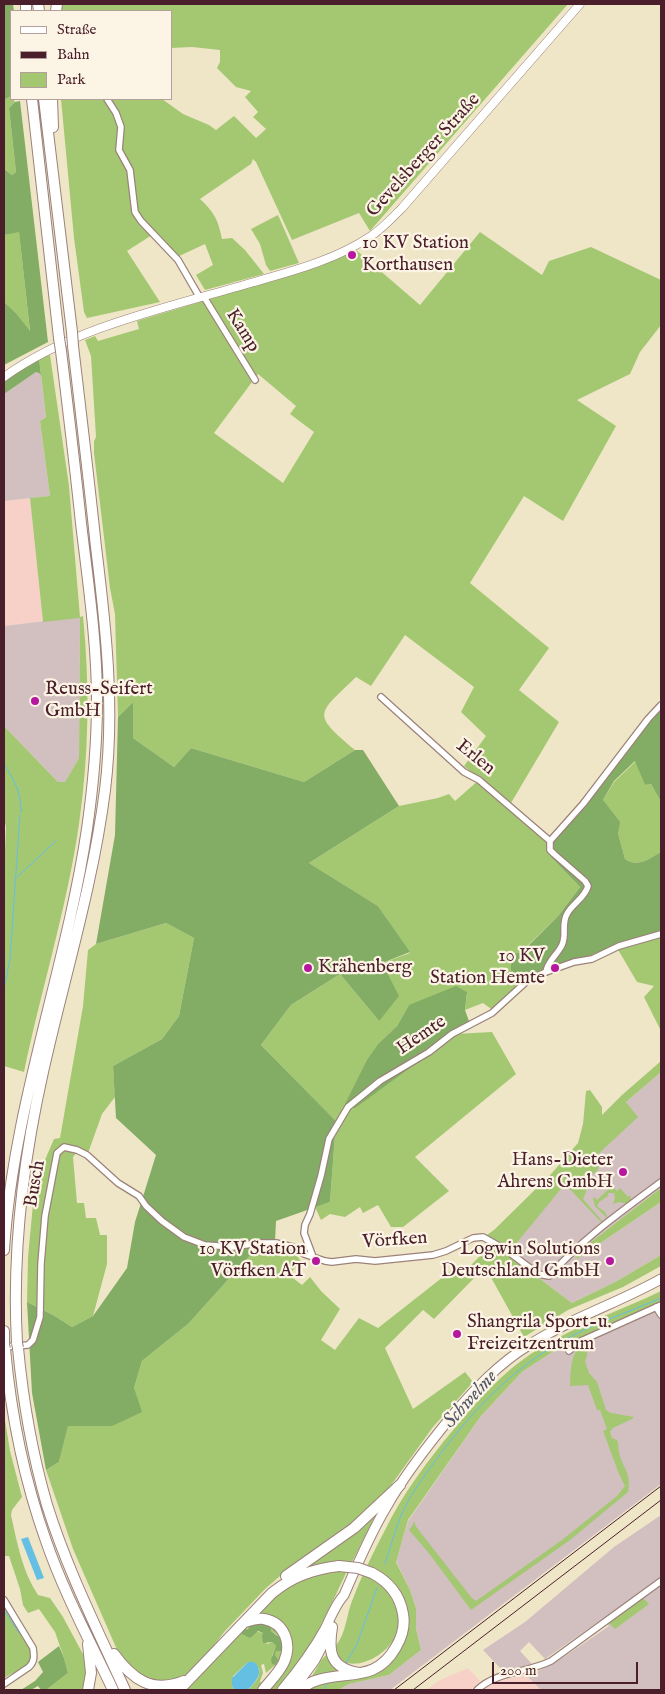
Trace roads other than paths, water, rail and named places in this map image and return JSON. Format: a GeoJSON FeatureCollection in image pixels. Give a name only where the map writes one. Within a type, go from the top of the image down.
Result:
{"type":"FeatureCollection","features":[{"type":"Feature","properties":{"kind":"highway"},"geometry":{"type":"LineString","coordinates":[[4,1250],[9,1198],[19,1136],[35,1059],[71,912],[86,832],[95,753],[97,700],[90,592],[32,100]]}},
{"type":"Feature","properties":{"kind":"highway"},"geometry":{"type":"LineString","coordinates":[[48,100],[53,170],[107,638],[108,745],[99,835],[42,1074],[27,1159],[19,1217],[15,1305],[22,1393],[29,1434],[48,1505],[69,1564],[125,1690]]}},
{"type":"Feature","properties":{"kind":"highway"},"geometry":{"type":"LineString","coordinates":[[4,1332],[10,1399],[29,1486],[46,1542],[113,1690]]}},
{"type":"Feature","properties":{"kind":"highway"},"geometry":{"type":"LineString","coordinates":[[272,1593],[278,1582],[354,1528],[400,1485]]}},
{"type":"Feature","properties":{"kind":"highway"},"geometry":{"type":"LineString","coordinates":[[179,1690],[272,1593],[296,1576],[317,1569],[339,1566],[358,1568],[372,1573],[387,1582],[397,1596],[402,1612],[403,1628],[399,1643],[388,1659],[373,1670],[316,1681],[299,1690]]}},
{"type":"Feature","properties":{"kind":"highway"},"geometry":{"type":"LineString","coordinates":[[244,1622],[264,1619],[283,1630],[287,1638],[288,1646],[283,1664],[263,1690]]}},
{"type":"Feature","properties":{"kind":"highway"},"geometry":{"type":"LineString","coordinates":[[332,1627],[330,1650],[336,1664],[345,1670],[362,1673]]}},
{"type":"Feature","properties":{"kind":"highway"},"geometry":{"type":"LineString","coordinates":[[87,1636],[92,1672],[88,1690]]}},
{"type":"Feature","properties":{"kind":"highway"},"geometry":{"type":"LineString","coordinates":[[101,1638],[126,1671],[138,1682],[148,1687],[158,1689],[169,1688],[191,1676]]}},
{"type":"Feature","properties":{"kind":"main road","name":"Gevelsberger Straße"},"geometry":{"type":"LineString","coordinates":[[4,377],[50,349],[93,331],[303,268],[353,247],[372,235],[391,220],[408,202],[580,4]]}},
{"type":"Feature","properties":{"kind":"main road"},"geometry":{"type":"LineString","coordinates":[[282,1690],[310,1653],[325,1629],[338,1602],[344,1595],[373,1531],[400,1485],[459,1408],[486,1379],[527,1346],[552,1331],[661,1279]]}},
{"type":"Feature","properties":{"kind":"main road"},"geometry":{"type":"LineString","coordinates":[[293,1690],[314,1660],[332,1627],[343,1604],[344,1595]]}},
{"type":"Feature","properties":{"kind":"street"},"geometry":{"type":"LineString","coordinates":[[108,100],[116,113],[121,127],[119,150],[130,170],[135,212],[141,221],[178,260],[202,298]]}},
{"type":"Feature","properties":{"kind":"street","name":"Kamp"},"geometry":{"type":"LineString","coordinates":[[202,298],[254,380]]}},
{"type":"Feature","properties":{"kind":"street","name":"Erlen"},"geometry":{"type":"LineString","coordinates":[[381,697],[464,772],[478,780],[550,841],[550,850],[585,881],[588,886],[586,892],[566,915],[564,941],[556,956],[548,965],[546,972]]}},
{"type":"Feature","properties":{"kind":"street"},"geometry":{"type":"LineString","coordinates":[[550,841],[583,804],[661,704]]}},
{"type":"Feature","properties":{"kind":"street","name":"Hemte"},"geometry":{"type":"LineString","coordinates":[[313,1257],[304,1233],[305,1225],[321,1176],[329,1138],[348,1107],[380,1082],[430,1052],[460,1028],[485,1017],[527,981],[574,962],[592,958],[608,950],[661,934]]}},
{"type":"Feature","properties":{"kind":"street","name":"Busch"},"geometry":{"type":"LineString","coordinates":[[4,1347],[28,1344],[33,1340],[40,1317],[41,1264],[45,1216],[57,1153],[64,1147],[77,1150],[87,1156],[118,1182],[139,1196],[146,1206],[184,1237],[204,1246],[233,1247]]}},
{"type":"Feature","properties":{"kind":"street","name":"Vörfken"},"geometry":{"type":"LineString","coordinates":[[233,1247],[258,1243],[276,1243],[325,1261],[356,1259],[375,1261],[433,1255],[473,1238],[483,1237],[506,1250],[538,1274],[549,1276],[567,1256],[595,1232],[661,1182]]}},
{"type":"Feature","properties":{"kind":"street"},"geometry":{"type":"LineString","coordinates":[[569,1351],[582,1341],[659,1306],[661,1315]]}},
{"type":"Feature","properties":{"kind":"street"},"geometry":{"type":"LineString","coordinates":[[476,1690],[495,1678],[534,1668],[551,1661],[661,1581]]}},
{"type":"Feature","properties":{"kind":"street"},"geometry":{"type":"LineString","coordinates":[[4,1600],[33,1648],[34,1654],[32,1664],[5,1686]]}},
{"type":"Feature","properties":{"kind":"water"},"geometry":{"type":"Polygon","coordinates":[[[28,1537],[44,1578],[37,1580],[21,1539],[28,1537]]]}},
{"type":"Feature","properties":{"kind":"water"},"geometry":{"type":"Polygon","coordinates":[[[248,1662],[254,1662],[257,1666],[259,1669],[258,1676],[248,1690],[235,1690],[232,1686],[232,1678],[248,1662]]]}},
{"type":"Feature","properties":{"kind":"waterway"},"geometry":{"type":"LineString","coordinates":[[4,765],[17,787],[21,812]]}},
{"type":"Feature","properties":{"kind":"waterway"},"geometry":{"type":"LineString","coordinates":[[4,989],[10,959],[20,815]]}},
{"type":"Feature","properties":{"kind":"waterway"},"geometry":{"type":"LineString","coordinates":[[16,878],[56,841]]}},
{"type":"Feature","properties":{"kind":"waterway","name":"Schwelme"},"geometry":{"type":"LineString","coordinates":[[385,1564],[400,1519],[415,1490],[452,1438],[489,1397],[517,1372],[560,1342],[588,1328],[661,1298]]}},
{"type":"Feature","properties":{"kind":"waterway","name":"Schwelme"},"geometry":{"type":"LineString","coordinates":[[346,1663],[357,1644],[377,1588]]}},
{"type":"Feature","properties":{"kind":"waterway"},"geometry":{"type":"LineString","coordinates":[[4,1610],[19,1633]]}},
{"type":"Feature","properties":{"kind":"waterway","name":"Schwelme"},"geometry":{"type":"LineString","coordinates":[[322,1690],[327,1685]]}},
{"type":"Feature","properties":{"kind":"railway"},"geometry":{"type":"LineString","coordinates":[[394,1690],[661,1486]]}},
{"type":"Feature","properties":{"kind":"railway"},"geometry":{"type":"LineString","coordinates":[[413,1690],[661,1500]]}},
{"type":"Feature","properties":{"kind":"place","name":"10 KV Station Korthausen"},"geometry":{"type":"Point","coordinates":[352,255]}},
{"type":"Feature","properties":{"kind":"place","name":"Reuss-Seifert GmbH"},"geometry":{"type":"Point","coordinates":[35,701]}},
{"type":"Feature","properties":{"kind":"place","name":"Krähenberg"},"geometry":{"type":"Point","coordinates":[308,968]}},
{"type":"Feature","properties":{"kind":"place","name":"10 KV Station Hemte"},"geometry":{"type":"Point","coordinates":[555,968]}},
{"type":"Feature","properties":{"kind":"place","name":"Hans-Dieter Ahrens GmbH"},"geometry":{"type":"Point","coordinates":[623,1172]}},
{"type":"Feature","properties":{"kind":"place","name":"10 KV Station Vörfken AT"},"geometry":{"type":"Point","coordinates":[316,1261]}},
{"type":"Feature","properties":{"kind":"place","name":"Logwin Solutions Deutschland GmbH"},"geometry":{"type":"Point","coordinates":[610,1261]}},
{"type":"Feature","properties":{"kind":"place","name":"Shangrila Sport-u. Freizeitzentrum"},"geometry":{"type":"Point","coordinates":[457,1334]}}]}
